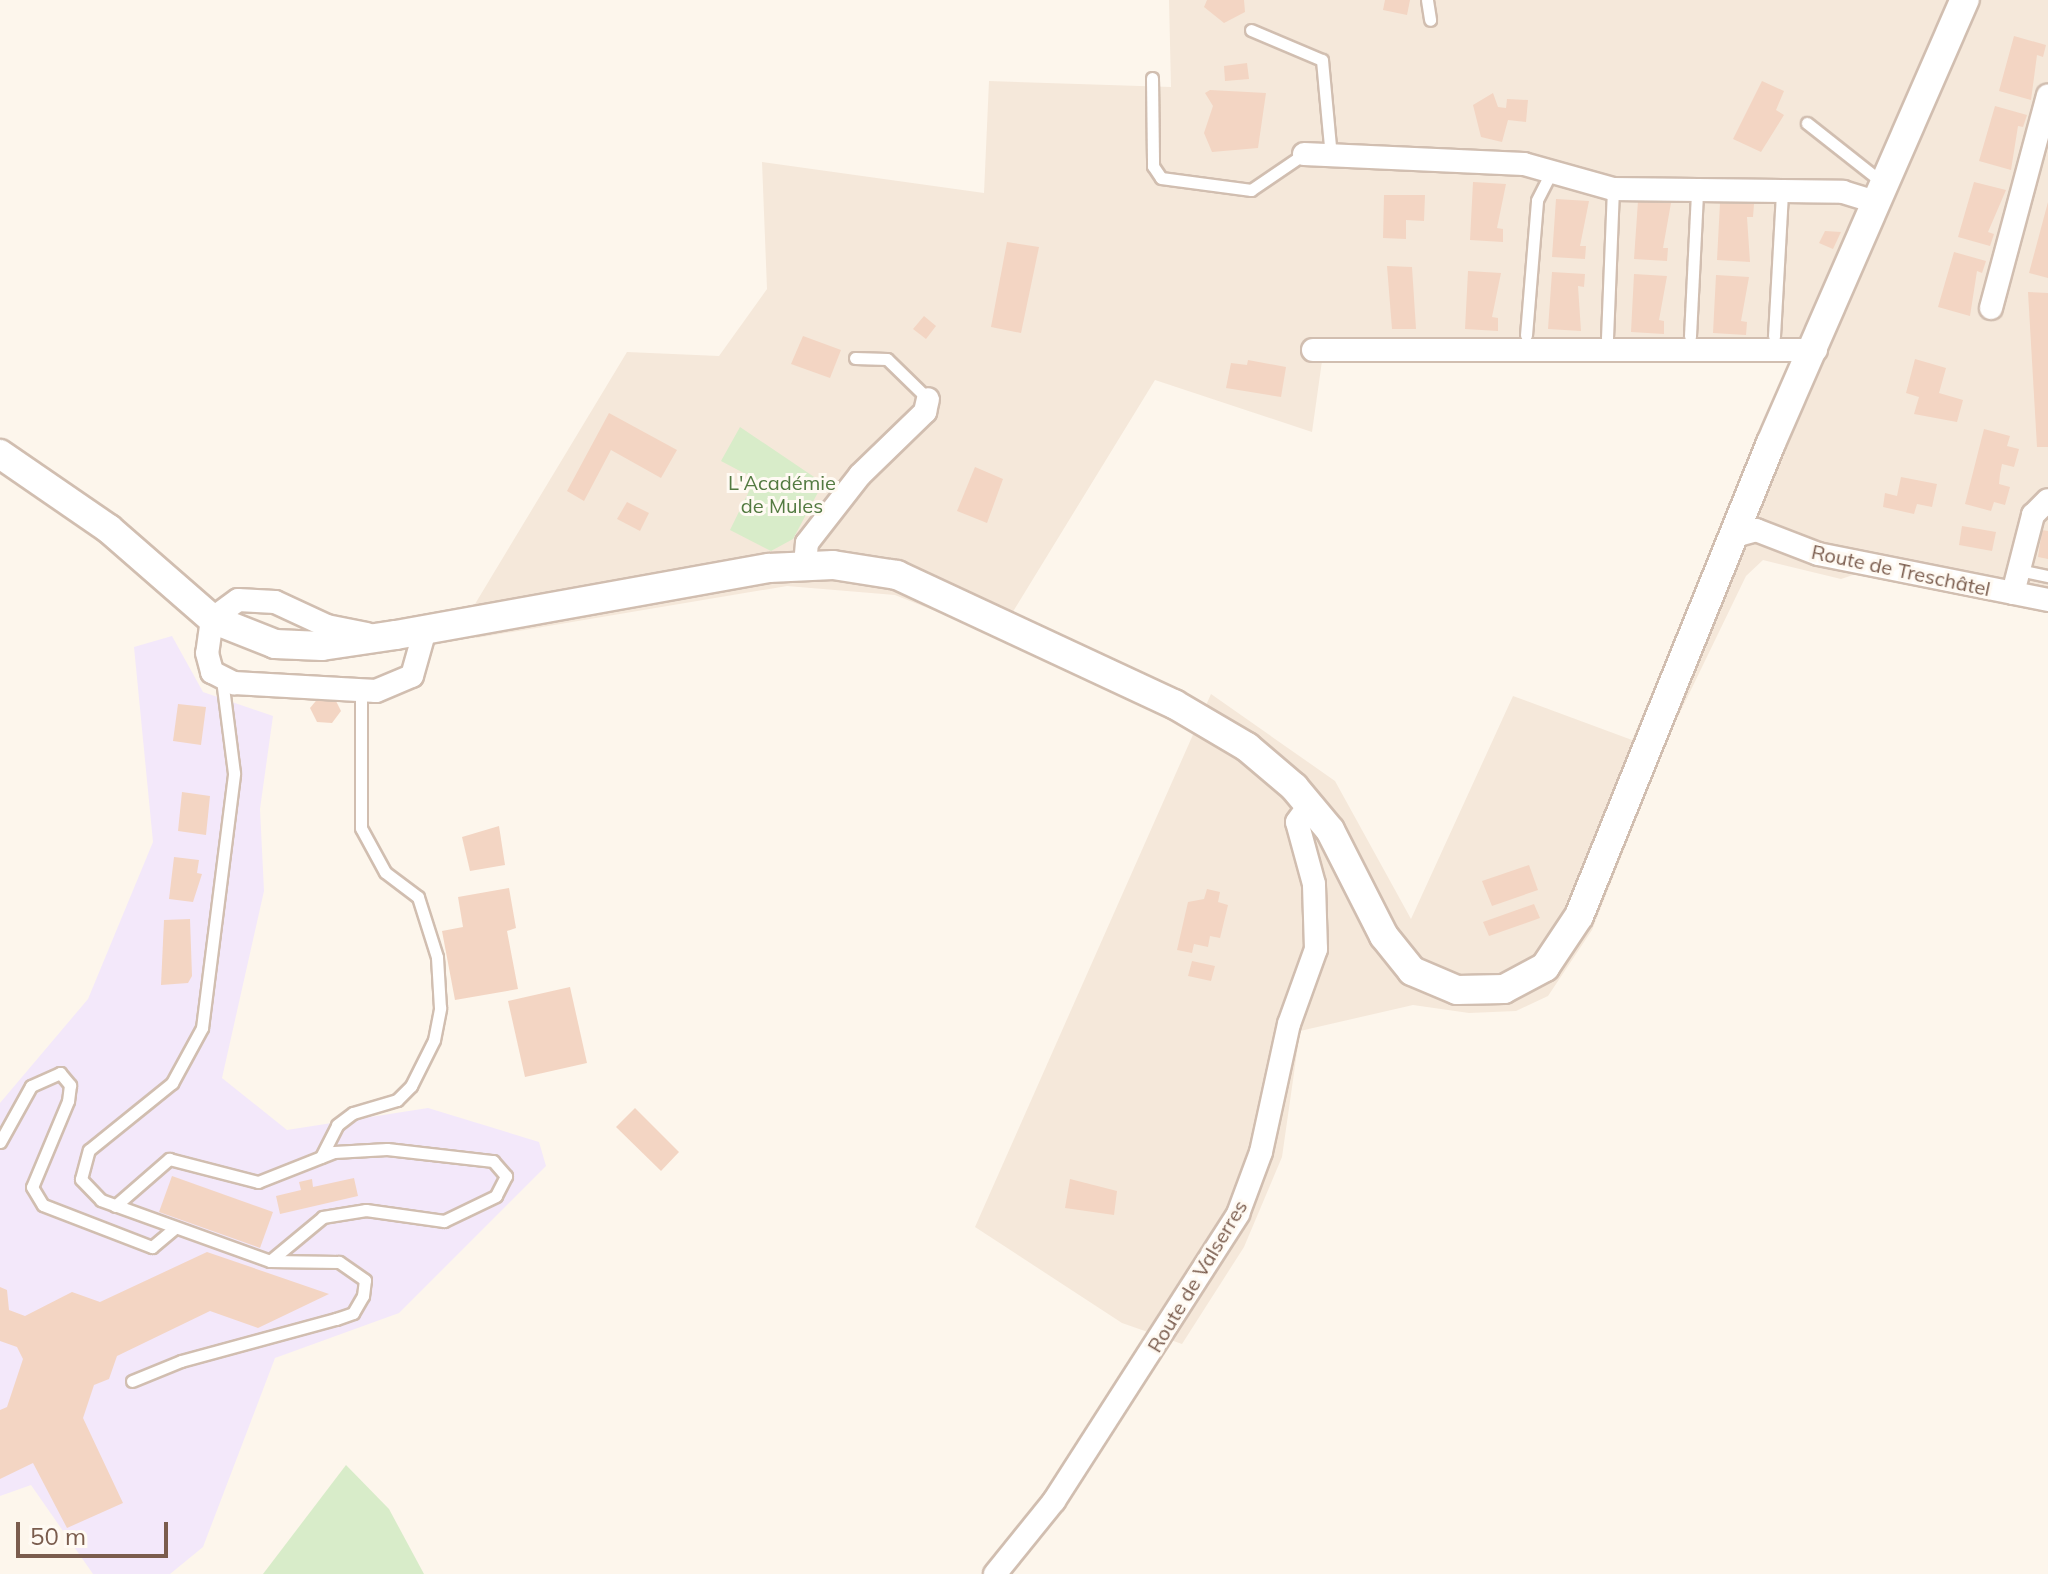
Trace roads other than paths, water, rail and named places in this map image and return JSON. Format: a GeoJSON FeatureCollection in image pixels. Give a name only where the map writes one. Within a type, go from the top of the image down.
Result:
{"type":"FeatureCollection","features":[{"type":"Feature","properties":{"kind":"street"},"geometry":{"type":"LineString","coordinates":[[0,454],[109,529],[212,619],[251,638],[301,646],[396,635],[805,565],[897,575],[983,612],[1210,725],[1273,766],[1310,804],[1397,956],[1432,983],[1493,991],[1525,982],[1561,947],[1745,533],[1880,193],[1965,0]]}},
{"type":"Feature","properties":{"kind":"street"},"geometry":{"type":"LineString","coordinates":[[1991,308],[2048,96]]}},
{"type":"Feature","properties":{"kind":"street"},"geometry":{"type":"LineString","coordinates":[[1304,154],[1524,164],[1613,189],[1697,193],[1880,193]]}},
{"type":"Feature","properties":{"kind":"street"},"geometry":{"type":"LineString","coordinates":[[1313,350],[1816,350]]}},
{"type":"Feature","properties":{"kind":"street"},"geometry":{"type":"LineString","coordinates":[[1745,533],[1771,443],[1816,350]]}},
{"type":"Feature","properties":{"kind":"street"},"geometry":{"type":"LineString","coordinates":[[805,565],[807,543],[860,475],[925,412],[928,399]]}},
{"type":"Feature","properties":{"kind":"street"},"geometry":{"type":"LineString","coordinates":[[2013,593],[2033,515],[2048,500]]}},
{"type":"Feature","properties":{"kind":"street","name":"Route de Treschâtel"},"geometry":{"type":"LineString","coordinates":[[1745,533],[1818,554],[2048,600]]}},
{"type":"Feature","properties":{"kind":"street"},"geometry":{"type":"LineString","coordinates":[[396,635],[327,626],[256,598],[238,600],[212,619],[207,653],[222,679],[361,691],[391,689],[412,676],[425,630]]}},
{"type":"Feature","properties":{"kind":"street","name":"Route de Valserres"},"geometry":{"type":"LineString","coordinates":[[995,1574],[1054,1501],[1238,1214],[1261,1152],[1289,1024],[1316,949],[1314,884],[1297,822],[1310,804]]}},
{"type":"Feature","properties":{"kind":"lane"},"geometry":{"type":"LineString","coordinates":[[1427,0],[1430,20]]}},
{"type":"Feature","properties":{"kind":"lane"},"geometry":{"type":"LineString","coordinates":[[1251,30],[1322,60],[1331,157]]}},
{"type":"Feature","properties":{"kind":"lane"},"geometry":{"type":"LineString","coordinates":[[1152,78],[1153,166],[1161,178],[1251,190],[1304,154]]}},
{"type":"Feature","properties":{"kind":"lane"},"geometry":{"type":"LineString","coordinates":[[1807,123],[1880,193]]}},
{"type":"Feature","properties":{"kind":"lane"},"geometry":{"type":"LineString","coordinates":[[1526,335],[1537,200],[1551,173]]}},
{"type":"Feature","properties":{"kind":"lane"},"geometry":{"type":"LineString","coordinates":[[1607,338],[1613,189]]}},
{"type":"Feature","properties":{"kind":"lane"},"geometry":{"type":"LineString","coordinates":[[1690,336],[1697,193]]}},
{"type":"Feature","properties":{"kind":"lane"},"geometry":{"type":"LineString","coordinates":[[1774,336],[1782,193]]}},
{"type":"Feature","properties":{"kind":"lane"},"geometry":{"type":"LineString","coordinates":[[855,358],[887,359],[928,399]]}},
{"type":"Feature","properties":{"kind":"lane"},"geometry":{"type":"LineString","coordinates":[[2019,570],[2048,576]]}},
{"type":"Feature","properties":{"kind":"lane"},"geometry":{"type":"LineString","coordinates":[[132,1381],[181,1361],[353,1313],[363,1296],[365,1280],[339,1262],[270,1261],[115,1206],[85,1190],[89,1150],[172,1083],[202,1028],[234,773],[222,679]]}},
{"type":"Feature","properties":{"kind":"lane"},"geometry":{"type":"LineString","coordinates":[[321,1157],[337,1125],[353,1113],[397,1100],[411,1086],[434,1040],[440,1008],[437,957],[418,897],[385,872],[361,828],[361,691]]}},
{"type":"Feature","properties":{"kind":"lane"},"geometry":{"type":"LineString","coordinates":[[0,1142],[31,1086],[60,1073],[70,1085],[68,1101],[32,1187],[43,1205],[152,1247],[175,1228]]}},
{"type":"Feature","properties":{"kind":"lane"},"geometry":{"type":"LineString","coordinates":[[115,1206],[169,1159],[258,1182],[321,1157],[387,1149],[493,1161],[506,1176],[496,1196],[444,1221],[366,1210],[323,1217],[270,1261]]}},
{"type":"Feature","properties":{"kind":"park label","name":"L'Académie de Mules"},"geometry":{"type":"Point","coordinates":[782,494]}}]}
